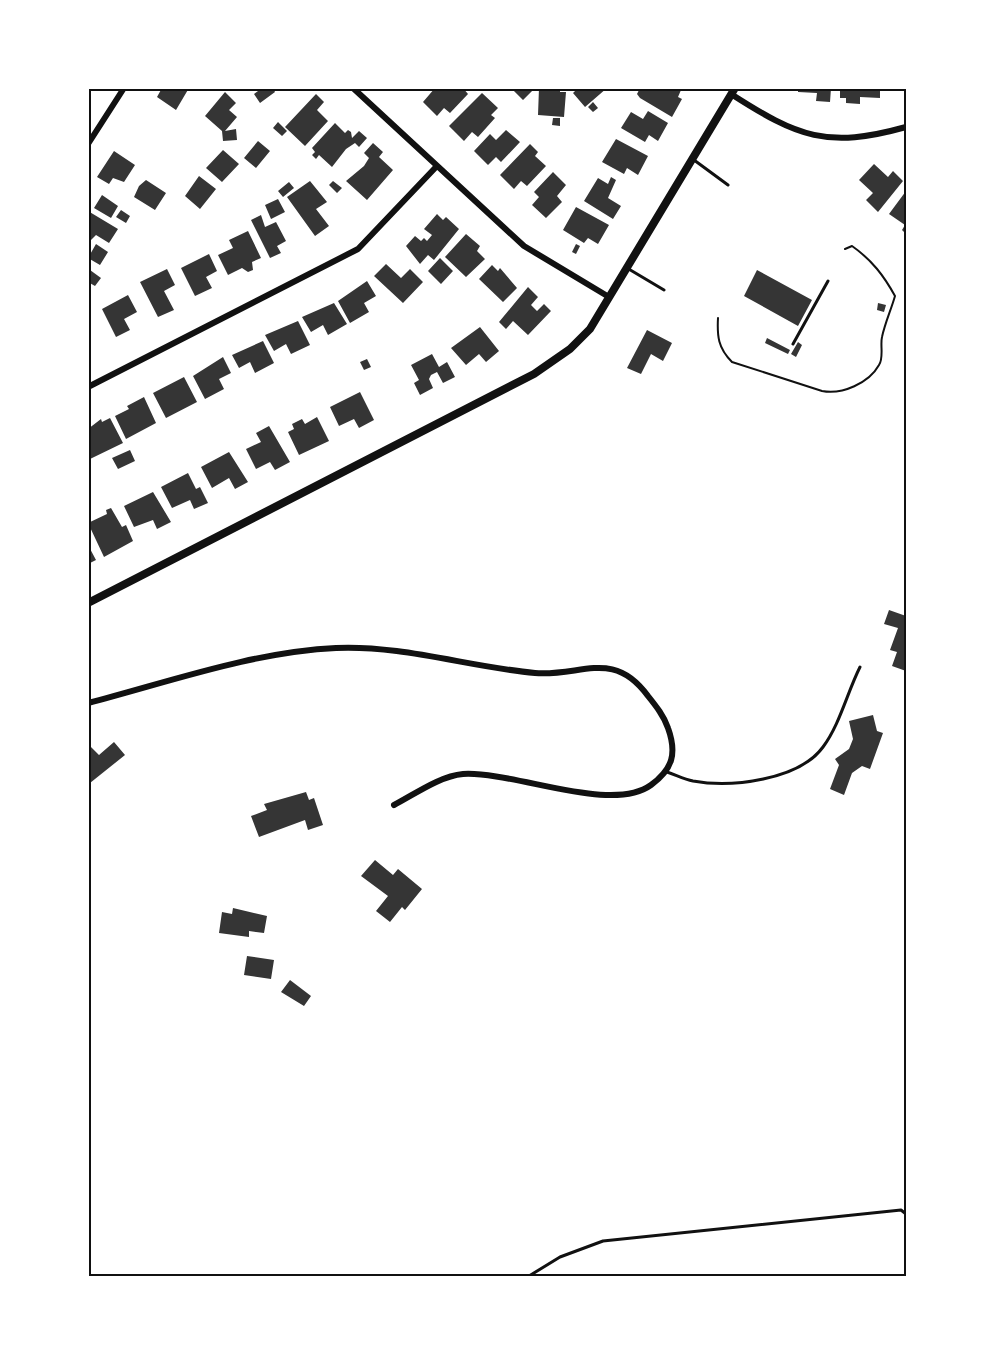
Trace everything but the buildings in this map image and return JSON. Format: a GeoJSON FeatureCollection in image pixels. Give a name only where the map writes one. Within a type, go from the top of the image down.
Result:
{"type":"FeatureCollection","features":[{"type":"Feature","properties":{"kind":"street"},"geometry":{"type":"LineString","coordinates":[[88,144],[124,88]]}},
{"type":"Feature","properties":{"kind":"street"},"geometry":{"type":"LineString","coordinates":[[352,88],[524,246],[609,297]]}},
{"type":"Feature","properties":{"kind":"street"},"geometry":{"type":"LineString","coordinates":[[88,603],[534,374],[570,349],[590,329],[733,91],[772,120],[818,137],[870,137],[906,126]]}},
{"type":"Feature","properties":{"kind":"street"},"geometry":{"type":"LineString","coordinates":[[88,387],[358,249],[436,167]]}},
{"type":"Feature","properties":{"kind":"street"},"geometry":{"type":"LineString","coordinates":[[88,703],[256,660],[336,648],[383,651],[538,674],[612,668],[628,674],[639,683],[665,718],[674,745],[673,759],[667,772],[648,787],[608,797],[490,775],[461,774],[438,782],[394,805]]}},
{"type":"Feature","properties":{"kind":"lane"},"geometry":{"type":"LineString","coordinates":[[692,159],[728,185]]}},
{"type":"Feature","properties":{"kind":"lane"},"geometry":{"type":"LineString","coordinates":[[627,268],[664,290]]}},
{"type":"Feature","properties":{"kind":"lane"},"geometry":{"type":"LineString","coordinates":[[793,344],[828,281]]}},
{"type":"Feature","properties":{"kind":"lane"},"geometry":{"type":"LineString","coordinates":[[667,772],[692,780],[720,783],[745,782],[777,776],[806,762],[822,749],[860,667]]}},
{"type":"Feature","properties":{"kind":"lane"},"geometry":{"type":"LineString","coordinates":[[529,1276],[560,1257],[603,1241],[852,1213],[901,1210],[906,1214]]}},
{"type":"Feature","properties":{"kind":"path"},"geometry":{"type":"LineString","coordinates":[[718,318],[717,336],[722,352],[732,362],[822,391],[833,393],[853,387],[870,376],[881,363],[882,337],[895,296],[885,277],[867,257],[852,246],[845,249]]}}]}
